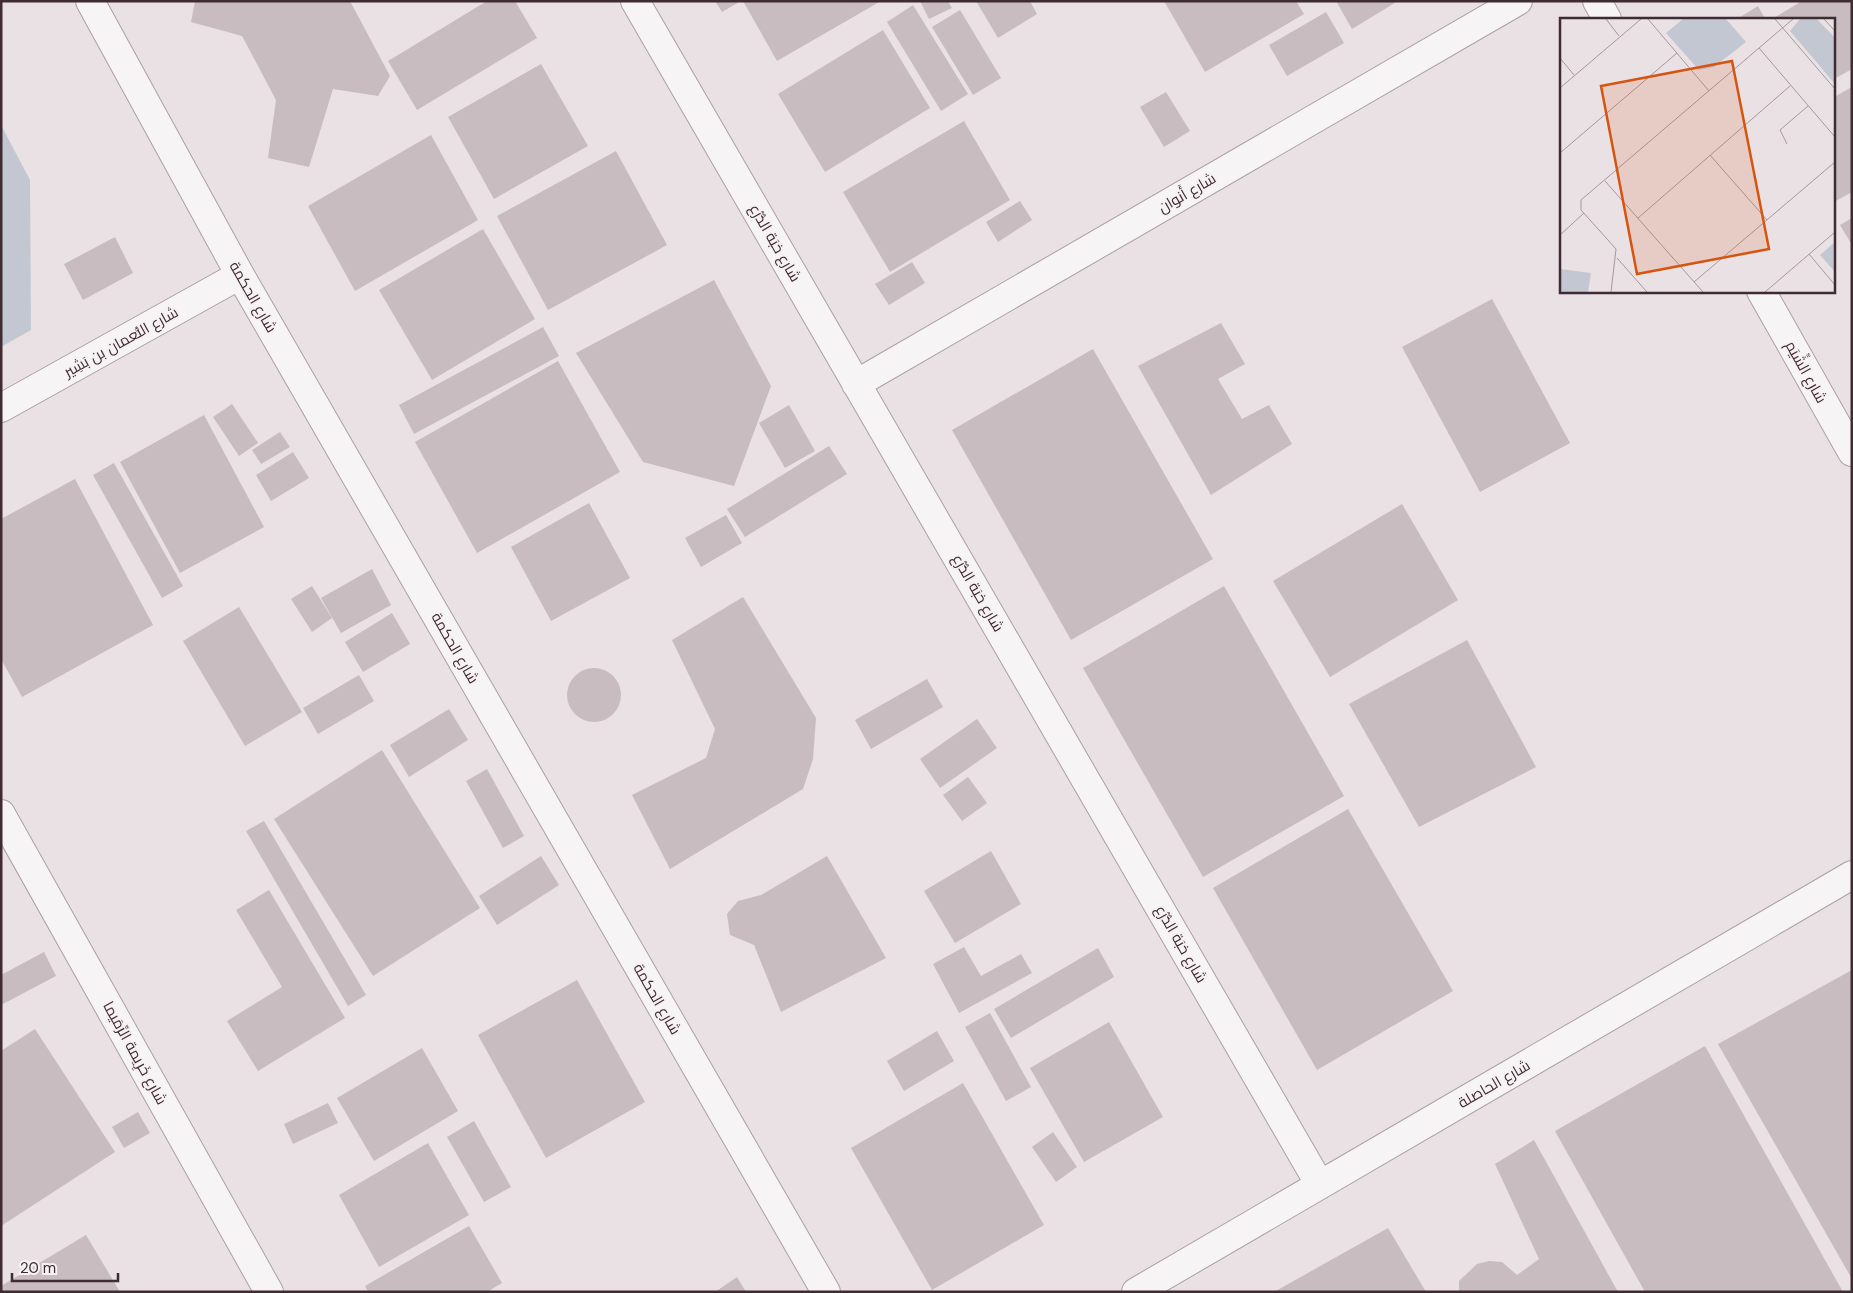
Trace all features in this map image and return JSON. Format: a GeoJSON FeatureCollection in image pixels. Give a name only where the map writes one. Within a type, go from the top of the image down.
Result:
{"type":"FeatureCollection","features":[{"type":"Feature","properties":{"kind":"street","name":"شارع الحكمة"},"geometry":{"type":"LineString","coordinates":[[90,1],[240,275],[826,1292]]}},
{"type":"Feature","properties":{"kind":"street","name":"شارع خبَة الدُّرُع"},"geometry":{"type":"LineString","coordinates":[[636,1],[1320,1185]]}},
{"type":"Feature","properties":{"kind":"street","name":"شارع أَنوان"},"geometry":{"type":"LineString","coordinates":[[856,384],[1518,1]]}},
{"type":"Feature","properties":{"kind":"street"},"geometry":{"type":"LineString","coordinates":[[1597,1],[1606,18]]}},
{"type":"Feature","properties":{"kind":"street","name":"شارع النُّعمان بن بَشِير"},"geometry":{"type":"LineString","coordinates":[[1,408],[240,275]]}},
{"type":"Feature","properties":{"kind":"street","name":"شارع الشِّيَم"},"geometry":{"type":"LineString","coordinates":[[1762,292],[1852,452]]}},
{"type":"Feature","properties":{"kind":"street","name":"شارع خَرِيمة الرِّمَيما"},"geometry":{"type":"LineString","coordinates":[[1,814],[268,1292]]}},
{"type":"Feature","properties":{"kind":"street","name":"شارع الحاصلة"},"geometry":{"type":"LineString","coordinates":[[1136,1292],[1852,875]]}},
{"type":"Feature","properties":{"kind":"shaded area"},"geometry":{"type":"Polygon","coordinates":[[[1,125],[30,180],[31,330],[1,347],[1,125]]]}},
{"type":"Feature","properties":{"kind":"building"},"geometry":{"type":"Polygon","coordinates":[[[195,1],[350,1],[390,76],[378,96],[333,89],[309,167],[268,158],[276,100],[242,36],[191,22],[195,1]]]}},
{"type":"Feature","properties":{"kind":"building"},"geometry":{"type":"Polygon","coordinates":[[[487,1],[515,1],[537,38],[417,110],[388,61],[487,1]]]}},
{"type":"Feature","properties":{"kind":"building"},"geometry":{"type":"Polygon","coordinates":[[[715,1],[741,1],[722,12],[715,1]]]}},
{"type":"Feature","properties":{"kind":"building"},"geometry":{"type":"Polygon","coordinates":[[[743,1],[881,1],[777,61],[743,1]]]}},
{"type":"Feature","properties":{"kind":"building"},"geometry":{"type":"Polygon","coordinates":[[[920,1],[948,1],[952,8],[929,19],[920,1]]]}},
{"type":"Feature","properties":{"kind":"building"},"geometry":{"type":"Polygon","coordinates":[[[976,1],[1030,1],[1037,14],[998,38],[976,1]]]}},
{"type":"Feature","properties":{"kind":"building"},"geometry":{"type":"Polygon","coordinates":[[[1164,1],[1296,1],[1304,14],[1205,72],[1164,1]]]}},
{"type":"Feature","properties":{"kind":"building"},"geometry":{"type":"Polygon","coordinates":[[[1336,1],[1398,1],[1352,29],[1336,1]]]}},
{"type":"Feature","properties":{"kind":"building"},"geometry":{"type":"Polygon","coordinates":[[[1802,1],[1852,1],[1852,69],[1836,78],[1836,18],[1774,18],[1802,1]]]}},
{"type":"Feature","properties":{"kind":"building"},"geometry":{"type":"Polygon","coordinates":[[[913,5],[968,94],[941,111],[887,22],[913,5]]]}},
{"type":"Feature","properties":{"kind":"building"},"geometry":{"type":"Polygon","coordinates":[[[1758,6],[1764,18],[1739,18],[1758,6]]]}},
{"type":"Feature","properties":{"kind":"building"},"geometry":{"type":"Polygon","coordinates":[[[960,10],[1001,78],[973,95],[932,27],[960,10]]]}},
{"type":"Feature","properties":{"kind":"building"},"geometry":{"type":"Polygon","coordinates":[[[1326,12],[1344,43],[1287,76],[1269,45],[1326,12]]]}},
{"type":"Feature","properties":{"kind":"building"},"geometry":{"type":"Polygon","coordinates":[[[883,30],[930,108],[825,172],[778,94],[883,30]]]}},
{"type":"Feature","properties":{"kind":"building"},"geometry":{"type":"Polygon","coordinates":[[[541,64],[588,146],[494,199],[448,117],[541,64]]]}},
{"type":"Feature","properties":{"kind":"building"},"geometry":{"type":"Polygon","coordinates":[[[1852,87],[1852,192],[1836,201],[1836,96],[1852,87]]]}},
{"type":"Feature","properties":{"kind":"building"},"geometry":{"type":"Polygon","coordinates":[[[1166,92],[1190,131],[1164,147],[1140,107],[1166,92]]]}},
{"type":"Feature","properties":{"kind":"building"},"geometry":{"type":"Polygon","coordinates":[[[964,121],[1010,200],[890,272],[843,192],[964,121]]]}},
{"type":"Feature","properties":{"kind":"building"},"geometry":{"type":"Polygon","coordinates":[[[431,135],[478,220],[355,291],[308,206],[431,135]]]}},
{"type":"Feature","properties":{"kind":"building"},"geometry":{"type":"Polygon","coordinates":[[[616,151],[667,245],[548,310],[497,216],[616,151]]]}},
{"type":"Feature","properties":{"kind":"building"},"geometry":{"type":"Polygon","coordinates":[[[1020,201],[1032,220],[998,242],[986,222],[1020,201]]]}},
{"type":"Feature","properties":{"kind":"building"},"geometry":{"type":"Polygon","coordinates":[[[1852,218],[1852,245],[1840,225],[1852,218]]]}},
{"type":"Feature","properties":{"kind":"building"},"geometry":{"type":"Polygon","coordinates":[[[483,229],[535,319],[432,380],[379,290],[483,229]]]}},
{"type":"Feature","properties":{"kind":"building"},"geometry":{"type":"Polygon","coordinates":[[[115,237],[133,273],[83,300],[64,264],[115,237]]]}},
{"type":"Feature","properties":{"kind":"building"},"geometry":{"type":"Polygon","coordinates":[[[912,262],[925,283],[889,305],[875,284],[912,262]]]}},
{"type":"Feature","properties":{"kind":"building"},"geometry":{"type":"Polygon","coordinates":[[[714,280],[771,386],[734,486],[643,462],[576,353],[714,280]]]}},
{"type":"Feature","properties":{"kind":"building"},"geometry":{"type":"Polygon","coordinates":[[[1492,299],[1570,443],[1480,492],[1402,347],[1492,299]]]}},
{"type":"Feature","properties":{"kind":"building"},"geometry":{"type":"Polygon","coordinates":[[[1221,323],[1245,364],[1218,379],[1242,419],[1269,405],[1292,444],[1211,495],[1138,366],[1221,323]]]}},
{"type":"Feature","properties":{"kind":"building"},"geometry":{"type":"Polygon","coordinates":[[[543,327],[559,356],[414,434],[399,405],[543,327]]]}},
{"type":"Feature","properties":{"kind":"building"},"geometry":{"type":"Polygon","coordinates":[[[1093,349],[1213,559],[1071,640],[952,430],[1093,349]]]}},
{"type":"Feature","properties":{"kind":"building"},"geometry":{"type":"Polygon","coordinates":[[[558,361],[620,472],[477,553],[415,442],[558,361]]]}},
{"type":"Feature","properties":{"kind":"building"},"geometry":{"type":"Polygon","coordinates":[[[232,404],[258,443],[239,456],[213,417],[232,404]]]}},
{"type":"Feature","properties":{"kind":"building"},"geometry":{"type":"Polygon","coordinates":[[[789,405],[815,451],[785,468],[759,423],[789,405]]]}},
{"type":"Feature","properties":{"kind":"building"},"geometry":{"type":"Polygon","coordinates":[[[204,415],[264,527],[180,573],[120,462],[204,415]]]}},
{"type":"Feature","properties":{"kind":"building"},"geometry":{"type":"Polygon","coordinates":[[[280,432],[290,447],[261,464],[252,450],[280,432]]]}},
{"type":"Feature","properties":{"kind":"building"},"geometry":{"type":"Polygon","coordinates":[[[829,446],[847,474],[745,537],[727,509],[829,446]]]}},
{"type":"Feature","properties":{"kind":"building"},"geometry":{"type":"Polygon","coordinates":[[[293,452],[309,478],[271,501],[256,475],[293,452]]]}},
{"type":"Feature","properties":{"kind":"building"},"geometry":{"type":"Polygon","coordinates":[[[114,463],[183,586],[162,598],[93,475],[114,463]]]}},
{"type":"Feature","properties":{"kind":"building"},"geometry":{"type":"Polygon","coordinates":[[[75,479],[153,625],[22,697],[1,659],[1,519],[75,479]]]}},
{"type":"Feature","properties":{"kind":"building"},"geometry":{"type":"Polygon","coordinates":[[[589,503],[630,578],[551,621],[511,547],[589,503]]]}},
{"type":"Feature","properties":{"kind":"building"},"geometry":{"type":"Polygon","coordinates":[[[1402,504],[1458,600],[1330,677],[1273,581],[1402,504]]]}},
{"type":"Feature","properties":{"kind":"building"},"geometry":{"type":"Polygon","coordinates":[[[726,515],[742,543],[701,567],[685,538],[726,515]]]}},
{"type":"Feature","properties":{"kind":"building"},"geometry":{"type":"Polygon","coordinates":[[[372,569],[391,605],[341,633],[321,598],[372,569]]]}},
{"type":"Feature","properties":{"kind":"building"},"geometry":{"type":"Polygon","coordinates":[[[312,586],[332,618],[312,632],[291,599],[312,586]]]}},
{"type":"Feature","properties":{"kind":"building"},"geometry":{"type":"Polygon","coordinates":[[[1224,586],[1344,796],[1203,877],[1083,668],[1224,586]]]}},
{"type":"Feature","properties":{"kind":"building"},"geometry":{"type":"Polygon","coordinates":[[[743,597],[816,718],[813,759],[803,789],[670,869],[632,795],[706,758],[715,729],[672,640],[743,597]]]}},
{"type":"Feature","properties":{"kind":"building"},"geometry":{"type":"Polygon","coordinates":[[[239,607],[302,712],[245,746],[183,641],[239,607]]]}},
{"type":"Feature","properties":{"kind":"building"},"geometry":{"type":"Polygon","coordinates":[[[392,613],[410,644],[363,672],[345,642],[392,613]]]}},
{"type":"Feature","properties":{"kind":"building"},"geometry":{"type":"Polygon","coordinates":[[[1467,640],[1536,767],[1419,827],[1349,704],[1467,640]]]}},
{"type":"Feature","properties":{"kind":"building"},"geometry":{"type":"Polygon","coordinates":[[[589,668],[599,668],[609,672],[617,680],[621,695],[617,710],[609,718],[599,722],[589,722],[579,718],[571,710],[567,700],[567,690],[571,680],[579,672],[589,668]]]}},
{"type":"Feature","properties":{"kind":"building"},"geometry":{"type":"Polygon","coordinates":[[[359,675],[374,701],[318,734],[303,708],[359,675]]]}},
{"type":"Feature","properties":{"kind":"building"},"geometry":{"type":"Polygon","coordinates":[[[927,679],[943,707],[871,749],[855,720],[927,679]]]}},
{"type":"Feature","properties":{"kind":"building"},"geometry":{"type":"Polygon","coordinates":[[[449,709],[468,740],[409,777],[390,745],[449,709]]]}},
{"type":"Feature","properties":{"kind":"building"},"geometry":{"type":"Polygon","coordinates":[[[977,719],[997,748],[940,788],[920,759],[977,719]]]}},
{"type":"Feature","properties":{"kind":"building"},"geometry":{"type":"Polygon","coordinates":[[[382,750],[480,908],[373,976],[274,819],[382,750]]]}},
{"type":"Feature","properties":{"kind":"building"},"geometry":{"type":"Polygon","coordinates":[[[487,769],[524,836],[503,848],[466,781],[487,769]]]}},
{"type":"Feature","properties":{"kind":"building"},"geometry":{"type":"Polygon","coordinates":[[[968,777],[987,803],[962,821],[943,795],[968,777]]]}},
{"type":"Feature","properties":{"kind":"building"},"geometry":{"type":"Polygon","coordinates":[[[1348,809],[1453,991],[1317,1070],[1213,888],[1348,809]]]}},
{"type":"Feature","properties":{"kind":"building"},"geometry":{"type":"Polygon","coordinates":[[[264,821],[366,995],[348,1006],[246,831],[264,821]]]}},
{"type":"Feature","properties":{"kind":"building"},"geometry":{"type":"Polygon","coordinates":[[[991,851],[1021,904],[955,943],[924,891],[991,851]]]}},
{"type":"Feature","properties":{"kind":"building"},"geometry":{"type":"Polygon","coordinates":[[[541,856],[559,885],[497,925],[479,896],[541,856]]]}},
{"type":"Feature","properties":{"kind":"building"},"geometry":{"type":"Polygon","coordinates":[[[827,856],[886,958],[781,1012],[754,945],[730,935],[727,914],[738,901],[761,895],[827,856]]]}},
{"type":"Feature","properties":{"kind":"building"},"geometry":{"type":"Polygon","coordinates":[[[269,890],[345,1018],[258,1071],[227,1021],[282,987],[236,910],[269,890]]]}},
{"type":"Feature","properties":{"kind":"building"},"geometry":{"type":"Polygon","coordinates":[[[964,947],[981,976],[1021,954],[1032,973],[959,1013],[933,964],[964,947]]]}},
{"type":"Feature","properties":{"kind":"building"},"geometry":{"type":"Polygon","coordinates":[[[1098,948],[1114,977],[1011,1038],[994,1009],[1098,948]]]}},
{"type":"Feature","properties":{"kind":"building"},"geometry":{"type":"Polygon","coordinates":[[[44,952],[56,976],[1,1005],[1,975],[44,952]]]}},
{"type":"Feature","properties":{"kind":"building"},"geometry":{"type":"Polygon","coordinates":[[[1852,970],[1852,1279],[1718,1044],[1852,970]]]}},
{"type":"Feature","properties":{"kind":"building"},"geometry":{"type":"Polygon","coordinates":[[[577,980],[645,1102],[546,1158],[478,1035],[577,980]]]}},
{"type":"Feature","properties":{"kind":"building"},"geometry":{"type":"Polygon","coordinates":[[[990,1013],[1031,1087],[1006,1101],[965,1027],[990,1013]]]}},
{"type":"Feature","properties":{"kind":"building"},"geometry":{"type":"Polygon","coordinates":[[[1109,1022],[1163,1117],[1084,1162],[1030,1068],[1109,1022]]]}},
{"type":"Feature","properties":{"kind":"building"},"geometry":{"type":"Polygon","coordinates":[[[35,1029],[115,1152],[1,1226],[1,1051],[35,1029]]]}},
{"type":"Feature","properties":{"kind":"building"},"geometry":{"type":"Polygon","coordinates":[[[937,1031],[954,1061],[904,1091],[887,1061],[937,1031]]]}},
{"type":"Feature","properties":{"kind":"building"},"geometry":{"type":"Polygon","coordinates":[[[1705,1046],[1843,1292],[1645,1292],[1555,1131],[1705,1046]]]}},
{"type":"Feature","properties":{"kind":"building"},"geometry":{"type":"Polygon","coordinates":[[[422,1048],[458,1111],[374,1161],[337,1098],[422,1048]]]}},
{"type":"Feature","properties":{"kind":"building"},"geometry":{"type":"Polygon","coordinates":[[[963,1083],[1044,1225],[932,1290],[851,1148],[963,1083]]]}},
{"type":"Feature","properties":{"kind":"building"},"geometry":{"type":"Polygon","coordinates":[[[328,1103],[338,1123],[293,1144],[284,1124],[328,1103]]]}},
{"type":"Feature","properties":{"kind":"building"},"geometry":{"type":"Polygon","coordinates":[[[138,1112],[150,1133],[124,1148],[112,1127],[138,1112]]]}},
{"type":"Feature","properties":{"kind":"building"},"geometry":{"type":"Polygon","coordinates":[[[474,1121],[511,1187],[484,1202],[447,1137],[474,1121]]]}},
{"type":"Feature","properties":{"kind":"building"},"geometry":{"type":"Polygon","coordinates":[[[1053,1132],[1077,1167],[1056,1182],[1032,1147],[1053,1132]]]}},
{"type":"Feature","properties":{"kind":"building"},"geometry":{"type":"Polygon","coordinates":[[[1534,1140],[1618,1292],[1459,1292],[1459,1281],[1477,1264],[1489,1261],[1502,1262],[1517,1275],[1539,1259],[1495,1164],[1534,1140]]]}},
{"type":"Feature","properties":{"kind":"building"},"geometry":{"type":"Polygon","coordinates":[[[428,1143],[469,1215],[379,1267],[339,1195],[428,1143]]]}},
{"type":"Feature","properties":{"kind":"building"},"geometry":{"type":"Polygon","coordinates":[[[469,1226],[502,1283],[487,1292],[368,1292],[365,1286],[469,1226]]]}},
{"type":"Feature","properties":{"kind":"building"},"geometry":{"type":"Polygon","coordinates":[[[1388,1228],[1426,1292],[1274,1292],[1388,1228]]]}},
{"type":"Feature","properties":{"kind":"building"},"geometry":{"type":"Polygon","coordinates":[[[86,1235],[120,1292],[1,1292],[1,1286],[86,1235]]]}},
{"type":"Feature","properties":{"kind":"building"},"geometry":{"type":"Polygon","coordinates":[[[737,1277],[746,1292],[715,1292],[737,1277]]]}}]}
